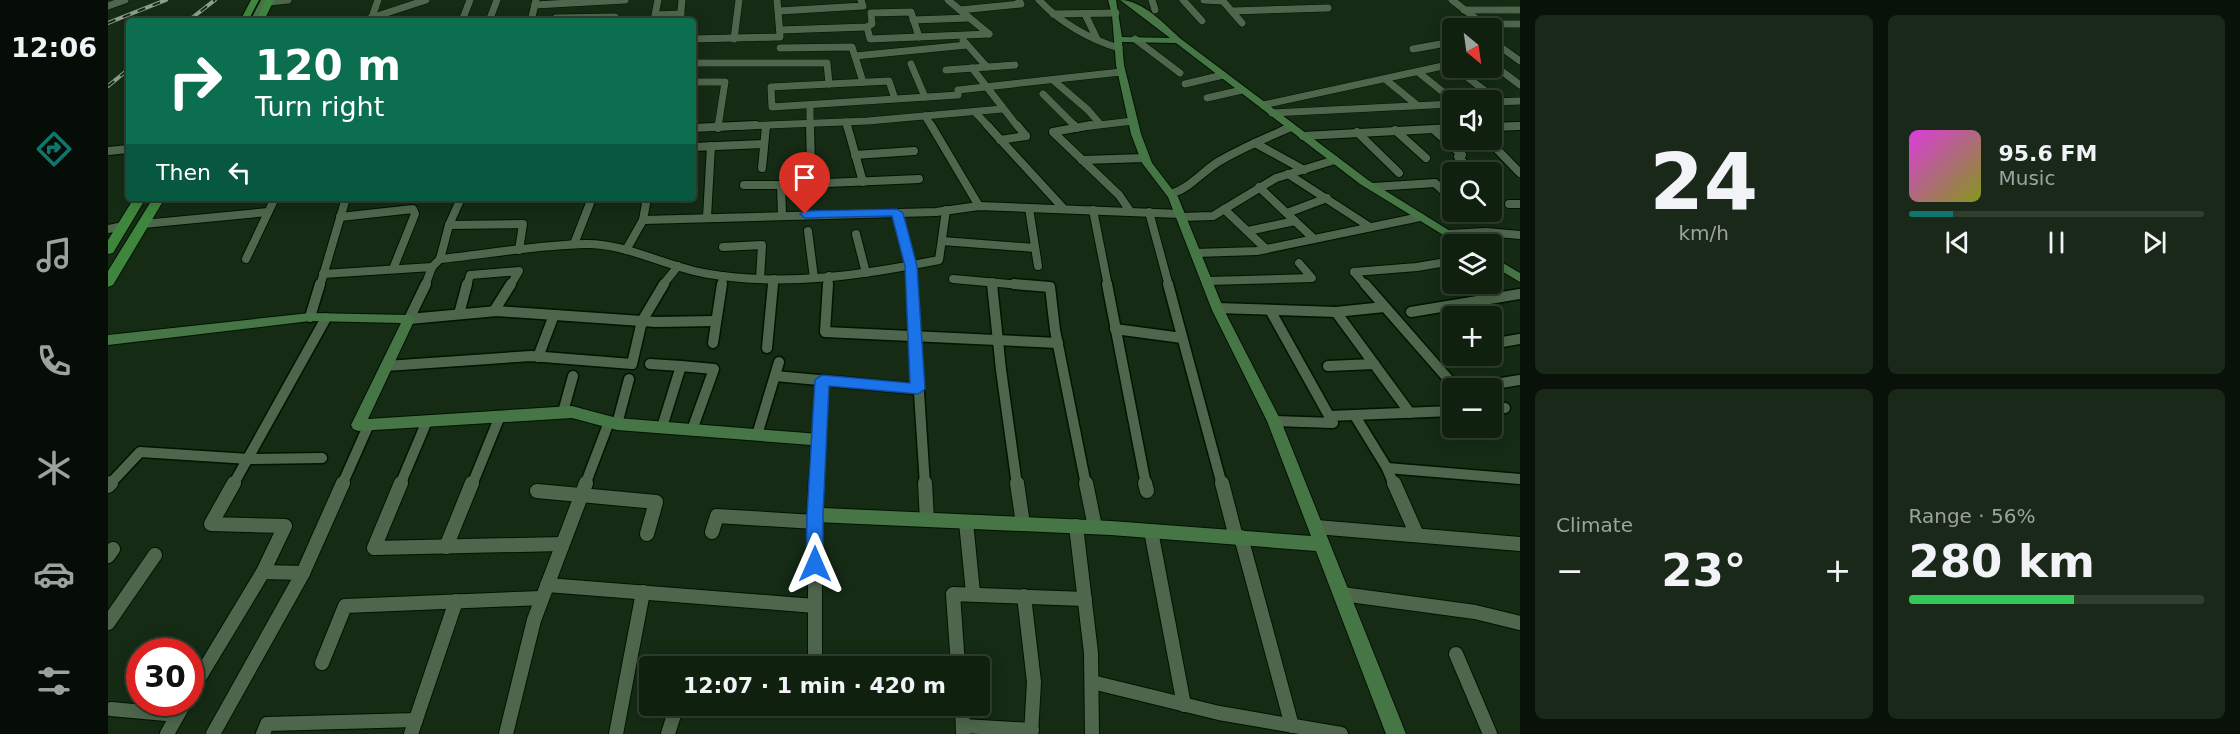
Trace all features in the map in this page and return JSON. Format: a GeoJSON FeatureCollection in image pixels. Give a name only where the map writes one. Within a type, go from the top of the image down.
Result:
{"type":"FeatureCollection","features":[{"type":"Feature","properties":{"kind":"main road"},"geometry":{"type":"LineString","coordinates":[[246,18],[255,0]]}},
{"type":"Feature","properties":{"kind":"main road"},"geometry":{"type":"LineString","coordinates":[[261,18],[268,1]]}},
{"type":"Feature","properties":{"kind":"main road"},"geometry":{"type":"LineString","coordinates":[[108,250],[138,201]]}},
{"type":"Feature","properties":{"kind":"main road"},"geometry":{"type":"LineString","coordinates":[[108,282],[157,201]]}},
{"type":"Feature","properties":{"kind":"street"},"geometry":{"type":"LineString","coordinates":[[108,6],[125,0]]}},
{"type":"Feature","properties":{"kind":"street"},"geometry":{"type":"LineString","coordinates":[[256,18],[268,1],[288,0]]}},
{"type":"Feature","properties":{"kind":"street"},"geometry":{"type":"LineString","coordinates":[[372,17],[378,0]]}},
{"type":"Feature","properties":{"kind":"street"},"geometry":{"type":"LineString","coordinates":[[372,17],[426,0]]}},
{"type":"Feature","properties":{"kind":"street"},"geometry":{"type":"LineString","coordinates":[[463,18],[470,0]]}},
{"type":"Feature","properties":{"kind":"street"},"geometry":{"type":"LineString","coordinates":[[490,18],[497,0]]}},
{"type":"Feature","properties":{"kind":"street"},"geometry":{"type":"LineString","coordinates":[[532,18],[536,2],[625,0]]}},
{"type":"Feature","properties":{"kind":"street"},"geometry":{"type":"LineString","coordinates":[[658,0],[655,15],[680,17],[682,0]]}},
{"type":"Feature","properties":{"kind":"street"},"geometry":{"type":"LineString","coordinates":[[734,39],[739,0]]}},
{"type":"Feature","properties":{"kind":"street"},"geometry":{"type":"LineString","coordinates":[[777,0],[780,63]]}},
{"type":"Feature","properties":{"kind":"street"},"geometry":{"type":"LineString","coordinates":[[779,11],[863,6],[861,0]]}},
{"type":"Feature","properties":{"kind":"street"},"geometry":{"type":"LineString","coordinates":[[867,27],[870,39],[989,34],[948,0]]}},
{"type":"Feature","properties":{"kind":"street"},"geometry":{"type":"LineString","coordinates":[[960,10],[1021,4],[1019,0]]}},
{"type":"Feature","properties":{"kind":"street"},"geometry":{"type":"LineString","coordinates":[[1039,0],[1052,14],[1097,39],[1119,44],[1135,39],[1178,41]]}},
{"type":"Feature","properties":{"kind":"street"},"geometry":{"type":"LineString","coordinates":[[1124,0],[1150,17],[1178,41],[1335,160],[1448,234],[1486,232],[1520,235]]}},
{"type":"Feature","properties":{"kind":"street"},"geometry":{"type":"LineString","coordinates":[[1152,0],[1155,9]]}},
{"type":"Feature","properties":{"kind":"street"},"geometry":{"type":"LineString","coordinates":[[1183,0],[1202,21]]}},
{"type":"Feature","properties":{"kind":"street"},"geometry":{"type":"LineString","coordinates":[[1204,0],[1222,0],[1242,23]]}},
{"type":"Feature","properties":{"kind":"street"},"geometry":{"type":"LineString","coordinates":[[1452,0],[1474,18]]}},
{"type":"Feature","properties":{"kind":"street"},"geometry":{"type":"LineString","coordinates":[[1484,0],[1498,10]]}},
{"type":"Feature","properties":{"kind":"street"},"geometry":{"type":"LineString","coordinates":[[1514,0],[1520,4]]}},
{"type":"Feature","properties":{"kind":"street"},"geometry":{"type":"LineString","coordinates":[[1052,14],[1084,14],[1114,7],[1121,72],[1145,158],[1171,194],[1217,308],[1274,421],[1396,734]]}},
{"type":"Feature","properties":{"kind":"street"},"geometry":{"type":"LineString","coordinates":[[1232,11],[1328,8]]}},
{"type":"Feature","properties":{"kind":"street"},"geometry":{"type":"LineString","coordinates":[[1464,10],[1520,10]]}},
{"type":"Feature","properties":{"kind":"street"},"geometry":{"type":"LineString","coordinates":[[696,39],[734,39],[867,27],[872,24],[871,13],[911,12],[919,37]]}},
{"type":"Feature","properties":{"kind":"street"},"geometry":{"type":"LineString","coordinates":[[1084,14],[1097,39]]}},
{"type":"Feature","properties":{"kind":"street"},"geometry":{"type":"LineString","coordinates":[[602,18],[615,17]]}},
{"type":"Feature","properties":{"kind":"street"},"geometry":{"type":"LineString","coordinates":[[914,20],[969,18]]}},
{"type":"Feature","properties":{"kind":"street"},"geometry":{"type":"LineString","coordinates":[[1502,25],[1520,24]]}},
{"type":"Feature","properties":{"kind":"street"},"geometry":{"type":"LineString","coordinates":[[959,35],[987,67]]}},
{"type":"Feature","properties":{"kind":"street"},"geometry":{"type":"LineString","coordinates":[[903,38],[908,51]]}},
{"type":"Feature","properties":{"kind":"street"},"geometry":{"type":"LineString","coordinates":[[1135,39],[1180,73]]}},
{"type":"Feature","properties":{"kind":"street"},"geometry":{"type":"LineString","coordinates":[[1413,48],[1442,44]]}},
{"type":"Feature","properties":{"kind":"street"},"geometry":{"type":"LineString","coordinates":[[855,56],[967,45]]}},
{"type":"Feature","properties":{"kind":"street"},"geometry":{"type":"LineString","coordinates":[[780,48],[852,47],[862,82]]}},
{"type":"Feature","properties":{"kind":"street"},"geometry":{"type":"LineString","coordinates":[[1502,48],[1520,61]]}},
{"type":"Feature","properties":{"kind":"street"},"geometry":{"type":"LineString","coordinates":[[696,63],[827,63],[829,84]]}},
{"type":"Feature","properties":{"kind":"street"},"geometry":{"type":"LineString","coordinates":[[911,64],[925,97]]}},
{"type":"Feature","properties":{"kind":"street"},"geometry":{"type":"LineString","coordinates":[[946,70],[1015,65]]}},
{"type":"Feature","properties":{"kind":"street"},"geometry":{"type":"LineString","coordinates":[[1263,105],[1442,67]]}},
{"type":"Feature","properties":{"kind":"street"},"geometry":{"type":"LineString","coordinates":[[972,68],[1002,110],[1026,136],[1000,140]]}},
{"type":"Feature","properties":{"kind":"street"},"geometry":{"type":"LineString","coordinates":[[1502,71],[1520,85]]}},
{"type":"Feature","properties":{"kind":"street"},"geometry":{"type":"LineString","coordinates":[[895,99],[889,81],[771,87],[772,107],[958,95],[958,90],[1121,72]]}},
{"type":"Feature","properties":{"kind":"street"},"geometry":{"type":"LineString","coordinates":[[1418,72],[1442,93]]}},
{"type":"Feature","properties":{"kind":"street"},"geometry":{"type":"LineString","coordinates":[[1185,84],[1223,75]]}},
{"type":"Feature","properties":{"kind":"street"},"geometry":{"type":"LineString","coordinates":[[1469,78],[1484,90]]}},
{"type":"Feature","properties":{"kind":"street"},"geometry":{"type":"LineString","coordinates":[[1385,79],[1417,105]]}},
{"type":"Feature","properties":{"kind":"street"},"geometry":{"type":"LineString","coordinates":[[1053,80],[1088,110],[1100,124]]}},
{"type":"Feature","properties":{"kind":"street"},"geometry":{"type":"LineString","coordinates":[[696,82],[725,82],[718,128]]}},
{"type":"Feature","properties":{"kind":"street"},"geometry":{"type":"LineString","coordinates":[[1207,98],[1242,90]]}},
{"type":"Feature","properties":{"kind":"street"},"geometry":{"type":"LineString","coordinates":[[1043,94],[1077,128]]}},
{"type":"Feature","properties":{"kind":"street"},"geometry":{"type":"LineString","coordinates":[[1502,102],[1520,101]]}},
{"type":"Feature","properties":{"kind":"street"},"geometry":{"type":"LineString","coordinates":[[1272,112],[1442,103]]}},
{"type":"Feature","properties":{"kind":"street"},"geometry":{"type":"LineString","coordinates":[[810,105],[811,165]]}},
{"type":"Feature","properties":{"kind":"street"},"geometry":{"type":"LineString","coordinates":[[696,128],[846,122],[1002,110]]}},
{"type":"Feature","properties":{"kind":"street"},"geometry":{"type":"LineString","coordinates":[[975,112],[1063,208]]}},
{"type":"Feature","properties":{"kind":"street"},"geometry":{"type":"LineString","coordinates":[[925,116],[979,206]]}},
{"type":"Feature","properties":{"kind":"street"},"geometry":{"type":"LineString","coordinates":[[1130,211],[1119,195],[1053,132],[1133,121]]}},
{"type":"Feature","properties":{"kind":"street"},"geometry":{"type":"LineString","coordinates":[[846,122],[863,182]]}},
{"type":"Feature","properties":{"kind":"street"},"geometry":{"type":"LineString","coordinates":[[762,168],[766,126]]}},
{"type":"Feature","properties":{"kind":"street"},"geometry":{"type":"LineString","coordinates":[[1502,127],[1520,126]]}},
{"type":"Feature","properties":{"kind":"street"},"geometry":{"type":"LineString","coordinates":[[1171,194],[1190,186],[1208,168],[1291,127]]}},
{"type":"Feature","properties":{"kind":"street"},"geometry":{"type":"LineString","coordinates":[[1433,129],[1462,155],[1458,157],[1463,162]]}},
{"type":"Feature","properties":{"kind":"street"},"geometry":{"type":"LineString","coordinates":[[1303,136],[1442,129]]}},
{"type":"Feature","properties":{"kind":"street"},"geometry":{"type":"LineString","coordinates":[[1395,130],[1426,158]]}},
{"type":"Feature","properties":{"kind":"street"},"geometry":{"type":"LineString","coordinates":[[1358,132],[1399,173]]}},
{"type":"Feature","properties":{"kind":"street"},"geometry":{"type":"LineString","coordinates":[[1255,143],[1304,170]]}},
{"type":"Feature","properties":{"kind":"street"},"geometry":{"type":"LineString","coordinates":[[696,147],[764,144]]}},
{"type":"Feature","properties":{"kind":"street"},"geometry":{"type":"LineString","coordinates":[[707,217],[711,146]]}},
{"type":"Feature","properties":{"kind":"street"},"geometry":{"type":"LineString","coordinates":[[108,151],[126,149]]}},
{"type":"Feature","properties":{"kind":"street"},"geometry":{"type":"LineString","coordinates":[[1498,150],[1520,173]]}},
{"type":"Feature","properties":{"kind":"street"},"geometry":{"type":"LineString","coordinates":[[855,155],[914,151]]}},
{"type":"Feature","properties":{"kind":"street"},"geometry":{"type":"LineString","coordinates":[[1082,160],[1145,158]]}},
{"type":"Feature","properties":{"kind":"street"},"geometry":{"type":"LineString","coordinates":[[643,220],[897,213],[979,206],[1213,216],[1258,187],[1288,174],[1335,160]]}},
{"type":"Feature","properties":{"kind":"street"},"geometry":{"type":"LineString","coordinates":[[1288,174],[1370,227]]}},
{"type":"Feature","properties":{"kind":"street"},"geometry":{"type":"LineString","coordinates":[[744,185],[919,179]]}},
{"type":"Feature","properties":{"kind":"street"},"geometry":{"type":"LineString","coordinates":[[1373,187],[1435,183],[1442,190]]}},
{"type":"Feature","properties":{"kind":"street"},"geometry":{"type":"LineString","coordinates":[[781,184],[782,215]]}},
{"type":"Feature","properties":{"kind":"street"},"geometry":{"type":"LineString","coordinates":[[1258,187],[1314,239]]}},
{"type":"Feature","properties":{"kind":"street"},"geometry":{"type":"LineString","coordinates":[[1287,213],[1327,198]]}},
{"type":"Feature","properties":{"kind":"street"},"geometry":{"type":"LineString","coordinates":[[246,259],[274,201]]}},
{"type":"Feature","properties":{"kind":"street"},"geometry":{"type":"LineString","coordinates":[[310,317],[345,201]]}},
{"type":"Feature","properties":{"kind":"street"},"geometry":{"type":"LineString","coordinates":[[460,201],[420,302],[409,319],[358,425],[572,412],[613,423],[819,440]]}},
{"type":"Feature","properties":{"kind":"street"},"geometry":{"type":"LineString","coordinates":[[574,244],[591,201]]}},
{"type":"Feature","properties":{"kind":"street"},"geometry":{"type":"LineString","coordinates":[[626,250],[643,220],[646,201]]}},
{"type":"Feature","properties":{"kind":"street"},"geometry":{"type":"LineString","coordinates":[[1509,204],[1520,204]]}},
{"type":"Feature","properties":{"kind":"street"},"geometry":{"type":"LineString","coordinates":[[1029,208],[1038,266]]}},
{"type":"Feature","properties":{"kind":"street"},"geometry":{"type":"LineString","coordinates":[[340,217],[413,209],[415,214],[393,269]]}},
{"type":"Feature","properties":{"kind":"street"},"geometry":{"type":"LineString","coordinates":[[1224,209],[1266,249]]}},
{"type":"Feature","properties":{"kind":"street"},"geometry":{"type":"LineString","coordinates":[[323,274],[393,269],[574,244],[608,245],[706,274],[723,276],[774,279],[866,273],[939,260],[946,210]]}},
{"type":"Feature","properties":{"kind":"street"},"geometry":{"type":"LineString","coordinates":[[1093,210],[1147,491]]}},
{"type":"Feature","properties":{"kind":"street"},"geometry":{"type":"LineString","coordinates":[[143,224],[268,212]]}},
{"type":"Feature","properties":{"kind":"street"},"geometry":{"type":"LineString","coordinates":[[1149,212],[1182,338],[1292,726]]}},
{"type":"Feature","properties":{"kind":"street"},"geometry":{"type":"LineString","coordinates":[[897,213],[911,266],[927,520]]}},
{"type":"Feature","properties":{"kind":"street"},"geometry":{"type":"LineString","coordinates":[[1195,253],[1266,249],[1420,217]]}},
{"type":"Feature","properties":{"kind":"street"},"geometry":{"type":"LineString","coordinates":[[1248,231],[1295,221]]}},
{"type":"Feature","properties":{"kind":"street"},"geometry":{"type":"LineString","coordinates":[[449,225],[523,224],[519,250]]}},
{"type":"Feature","properties":{"kind":"street"},"geometry":{"type":"LineString","coordinates":[[108,229],[123,226]]}},
{"type":"Feature","properties":{"kind":"street"},"geometry":{"type":"LineString","coordinates":[[808,231],[814,278]]}},
{"type":"Feature","properties":{"kind":"street"},"geometry":{"type":"LineString","coordinates":[[856,234],[866,273]]}},
{"type":"Feature","properties":{"kind":"street"},"geometry":{"type":"LineString","coordinates":[[942,241],[1035,248]]}},
{"type":"Feature","properties":{"kind":"street"},"geometry":{"type":"LineString","coordinates":[[723,247],[762,245],[760,279]]}},
{"type":"Feature","properties":{"kind":"street"},"geometry":{"type":"LineString","coordinates":[[1207,281],[1312,278],[1299,263]]}},
{"type":"Feature","properties":{"kind":"street"},"geometry":{"type":"LineString","coordinates":[[1442,263],[1354,272],[1447,378]]}},
{"type":"Feature","properties":{"kind":"street"},"geometry":{"type":"LineString","coordinates":[[386,366],[538,357],[632,364],[642,321],[662,286],[678,266]]}},
{"type":"Feature","properties":{"kind":"street"},"geometry":{"type":"LineString","coordinates":[[1502,267],[1520,278]]}},
{"type":"Feature","properties":{"kind":"street"},"geometry":{"type":"LineString","coordinates":[[459,314],[470,275],[519,271],[494,311]]}},
{"type":"Feature","properties":{"kind":"street"},"geometry":{"type":"LineString","coordinates":[[713,343],[723,276]]}},
{"type":"Feature","properties":{"kind":"street"},"geometry":{"type":"LineString","coordinates":[[829,276],[825,332],[1058,343]]}},
{"type":"Feature","properties":{"kind":"street"},"geometry":{"type":"LineString","coordinates":[[767,348],[774,279]]}},
{"type":"Feature","properties":{"kind":"street"},"geometry":{"type":"LineString","coordinates":[[953,279],[1050,287],[1058,343],[1095,527]]}},
{"type":"Feature","properties":{"kind":"street"},"geometry":{"type":"LineString","coordinates":[[992,282],[1023,524]]}},
{"type":"Feature","properties":{"kind":"street"},"geometry":{"type":"LineString","coordinates":[[1411,312],[1520,294]]}},
{"type":"Feature","properties":{"kind":"street"},"geometry":{"type":"LineString","coordinates":[[1217,308],[1336,312],[1384,307]]}},
{"type":"Feature","properties":{"kind":"street"},"geometry":{"type":"LineString","coordinates":[[1270,309],[1332,423],[1274,421]]}},
{"type":"Feature","properties":{"kind":"street"},"geometry":{"type":"LineString","coordinates":[[108,340],[310,317],[409,319],[494,311],[642,321],[716,321]]}},
{"type":"Feature","properties":{"kind":"street"},"geometry":{"type":"LineString","coordinates":[[1336,312],[1410,413]]}},
{"type":"Feature","properties":{"kind":"street"},"geometry":{"type":"LineString","coordinates":[[538,357],[554,315]]}},
{"type":"Feature","properties":{"kind":"street"},"geometry":{"type":"LineString","coordinates":[[204,670],[263,572],[285,526],[211,524],[326,318]]}},
{"type":"Feature","properties":{"kind":"street"},"geometry":{"type":"LineString","coordinates":[[1115,329],[1182,338]]}},
{"type":"Feature","properties":{"kind":"street"},"geometry":{"type":"LineString","coordinates":[[1502,342],[1520,339]]}},
{"type":"Feature","properties":{"kind":"street"},"geometry":{"type":"LineString","coordinates":[[757,435],[779,362]]}},
{"type":"Feature","properties":{"kind":"street"},"geometry":{"type":"LineString","coordinates":[[650,364],[714,369],[692,430]]}},
{"type":"Feature","properties":{"kind":"street"},"geometry":{"type":"LineString","coordinates":[[1328,366],[1374,364]]}},
{"type":"Feature","properties":{"kind":"street"},"geometry":{"type":"LineString","coordinates":[[662,428],[681,366]]}},
{"type":"Feature","properties":{"kind":"street"},"geometry":{"type":"LineString","coordinates":[[563,412],[573,376]]}},
{"type":"Feature","properties":{"kind":"street"},"geometry":{"type":"LineString","coordinates":[[775,376],[918,389]]}},
{"type":"Feature","properties":{"kind":"street"},"geometry":{"type":"LineString","coordinates":[[506,734],[534,620],[581,494],[613,423],[629,379]]}},
{"type":"Feature","properties":{"kind":"street"},"geometry":{"type":"LineString","coordinates":[[815,656],[815,518],[822,380]]}},
{"type":"Feature","properties":{"kind":"street"},"geometry":{"type":"LineString","coordinates":[[1502,383],[1520,380]]}},
{"type":"Feature","properties":{"kind":"street"},"geometry":{"type":"LineString","coordinates":[[1329,416],[1442,411]]}},
{"type":"Feature","properties":{"kind":"street"},"geometry":{"type":"LineString","coordinates":[[446,546],[500,416]]}},
{"type":"Feature","properties":{"kind":"street"},"geometry":{"type":"LineString","coordinates":[[1355,416],[1386,468],[1417,535]]}},
{"type":"Feature","properties":{"kind":"street"},"geometry":{"type":"LineString","coordinates":[[427,421],[374,548],[562,544]]}},
{"type":"Feature","properties":{"kind":"street"},"geometry":{"type":"LineString","coordinates":[[213,734],[303,573],[369,424]]}},
{"type":"Feature","properties":{"kind":"street"},"geometry":{"type":"LineString","coordinates":[[108,486],[140,452],[249,459],[322,458]]}},
{"type":"Feature","properties":{"kind":"street"},"geometry":{"type":"LineString","coordinates":[[1386,468],[1520,479]]}},
{"type":"Feature","properties":{"kind":"street"},"geometry":{"type":"LineString","coordinates":[[537,491],[656,502],[647,534]]}},
{"type":"Feature","properties":{"kind":"street"},"geometry":{"type":"LineString","coordinates":[[712,531],[717,516],[927,520],[1095,527],[1322,543]]}},
{"type":"Feature","properties":{"kind":"street"},"geometry":{"type":"LineString","coordinates":[[966,522],[973,593]]}},
{"type":"Feature","properties":{"kind":"street"},"geometry":{"type":"LineString","coordinates":[[1076,526],[1092,682],[1092,734]]}},
{"type":"Feature","properties":{"kind":"street"},"geometry":{"type":"LineString","coordinates":[[1316,527],[1520,544]]}},
{"type":"Feature","properties":{"kind":"street"},"geometry":{"type":"LineString","coordinates":[[1151,531],[1184,705]]}},
{"type":"Feature","properties":{"kind":"street"},"geometry":{"type":"LineString","coordinates":[[108,549],[113,549],[108,556]]}},
{"type":"Feature","properties":{"kind":"street"},"geometry":{"type":"LineString","coordinates":[[108,622],[155,555]]}},
{"type":"Feature","properties":{"kind":"street"},"geometry":{"type":"LineString","coordinates":[[263,572],[303,573]]}},
{"type":"Feature","properties":{"kind":"street"},"geometry":{"type":"LineString","coordinates":[[322,663],[345,606],[456,601],[545,591],[643,592],[815,606]]}},
{"type":"Feature","properties":{"kind":"street"},"geometry":{"type":"LineString","coordinates":[[616,734],[643,592]]}},
{"type":"Feature","properties":{"kind":"street"},"geometry":{"type":"LineString","coordinates":[[957,656],[953,594],[1085,599]]}},
{"type":"Feature","properties":{"kind":"street"},"geometry":{"type":"LineString","coordinates":[[1342,594],[1475,612],[1520,623]]}},
{"type":"Feature","properties":{"kind":"street"},"geometry":{"type":"LineString","coordinates":[[963,730],[1031,732],[1035,713],[1034,668],[1024,596]]}},
{"type":"Feature","properties":{"kind":"street"},"geometry":{"type":"LineString","coordinates":[[263,734],[267,724],[414,727],[456,601]]}},
{"type":"Feature","properties":{"kind":"street"},"geometry":{"type":"LineString","coordinates":[[1456,654],[1490,734]]}},
{"type":"Feature","properties":{"kind":"street"},"geometry":{"type":"LineString","coordinates":[[1092,682],[1184,705],[1341,734]]}},
{"type":"Feature","properties":{"kind":"street"},"geometry":{"type":"LineString","coordinates":[[111,709],[126,709]]}},
{"type":"Feature","properties":{"kind":"street"},"geometry":{"type":"LineString","coordinates":[[167,734],[177,716]]}},
{"type":"Feature","properties":{"kind":"street"},"geometry":{"type":"LineString","coordinates":[[668,734],[674,716]]}},
{"type":"Feature","properties":{"kind":"railway"},"geometry":{"type":"LineString","coordinates":[[108,23],[166,0]]}},
{"type":"Feature","properties":{"kind":"railway"},"geometry":{"type":"LineString","coordinates":[[192,18],[215,0]]}},
{"type":"Feature","properties":{"kind":"railway"},"geometry":{"type":"LineString","coordinates":[[108,86],[126,71]]}},
{"type":"Feature","properties":{"kind":"route"},"geometry":{"type":"LineString","coordinates":[[805,214],[897,213],[911,266],[918,389],[822,380],[815,515],[815,564]]}}]}
